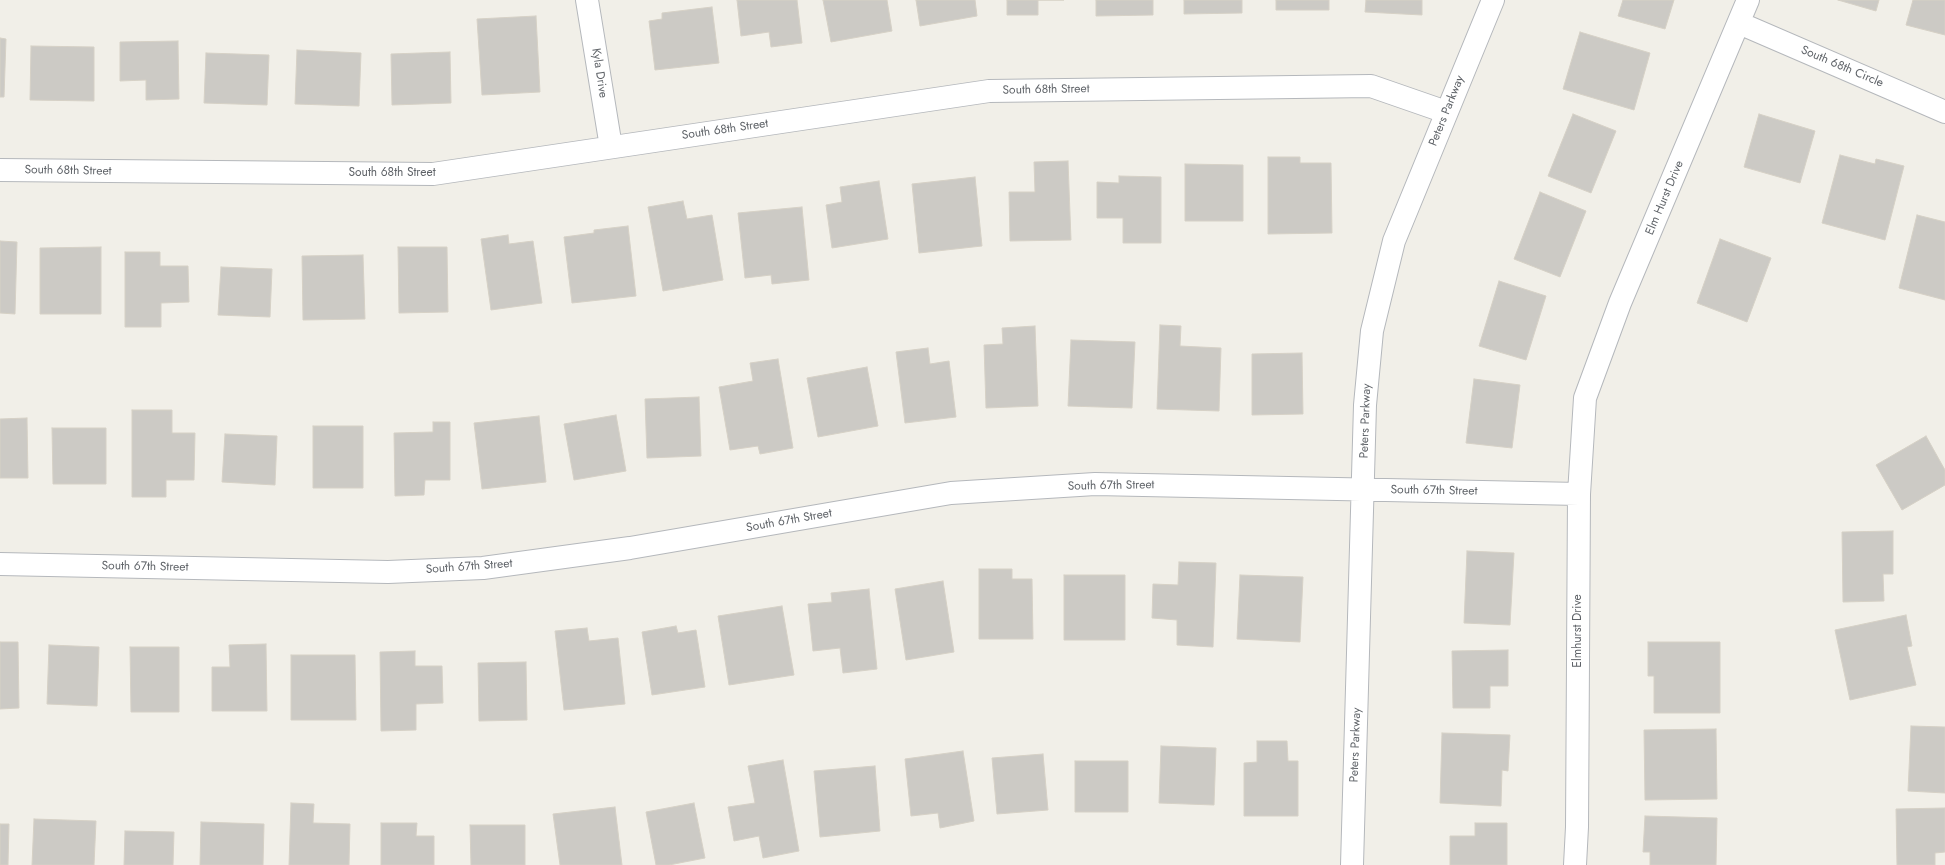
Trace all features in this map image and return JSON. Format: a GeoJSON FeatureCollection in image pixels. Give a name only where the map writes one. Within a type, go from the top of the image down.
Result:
{"type":"FeatureCollection","features":[{"type":"Feature","properties":{"kind":"street","name":"Kyla Drive"},"geometry":{"type":"LineString","coordinates":[[587,0],[611,147]]}},
{"type":"Feature","properties":{"kind":"street","name":"Peters Parkway"},"geometry":{"type":"LineString","coordinates":[[1352,865],[1364,489],[1365,405],[1372,331],[1394,241],[1493,0]]}},
{"type":"Feature","properties":{"kind":"street","name":"Elm Hurst Drive"},"geometry":{"type":"LineString","coordinates":[[1585,398],[1620,303],[1748,0]]}},
{"type":"Feature","properties":{"kind":"street","name":"South 68th Circle"},"geometry":{"type":"LineString","coordinates":[[1739,22],[1945,112]]}},
{"type":"Feature","properties":{"kind":"street","name":"South 68th Street"},"geometry":{"type":"LineString","coordinates":[[0,170],[433,174],[989,91],[1372,86],[1446,112]]}},
{"type":"Feature","properties":{"kind":"street","name":"Elmhurst Drive"},"geometry":{"type":"LineString","coordinates":[[1575,865],[1577,827],[1580,494],[1585,398]]}},
{"type":"Feature","properties":{"kind":"street","name":"South 67th Street"},"geometry":{"type":"LineString","coordinates":[[0,564],[388,572],[483,568],[630,548],[951,493],[1095,484],[1580,494]]}},
{"type":"Feature","properties":{"kind":"building"},"geometry":{"type":"Polygon","coordinates":[[[737,0],[797,0],[802,43],[771,47],[769,32],[741,36],[737,0]]]}},
{"type":"Feature","properties":{"kind":"building"},"geometry":{"type":"Polygon","coordinates":[[[823,0],[887,0],[892,31],[831,42],[823,0]]]}},
{"type":"Feature","properties":{"kind":"building"},"geometry":{"type":"Polygon","coordinates":[[[916,0],[975,0],[977,16],[920,26],[916,0]]]}},
{"type":"Feature","properties":{"kind":"building"},"geometry":{"type":"Polygon","coordinates":[[[1007,0],[1038,0],[1038,15],[1007,15],[1007,0]]]}},
{"type":"Feature","properties":{"kind":"building"},"geometry":{"type":"Polygon","coordinates":[[[1096,0],[1153,0],[1153,15],[1096,16],[1096,0]]]}},
{"type":"Feature","properties":{"kind":"building"},"geometry":{"type":"Polygon","coordinates":[[[1184,0],[1242,0],[1242,13],[1184,14],[1184,0]]]}},
{"type":"Feature","properties":{"kind":"building"},"geometry":{"type":"Polygon","coordinates":[[[1276,0],[1329,0],[1329,10],[1276,10],[1276,0]]]}},
{"type":"Feature","properties":{"kind":"building"},"geometry":{"type":"Polygon","coordinates":[[[1366,0],[1422,0],[1422,15],[1365,12],[1366,0]]]}},
{"type":"Feature","properties":{"kind":"building"},"geometry":{"type":"Polygon","coordinates":[[[1623,0],[1674,0],[1665,29],[1618,16],[1623,0]]]}},
{"type":"Feature","properties":{"kind":"building"},"geometry":{"type":"Polygon","coordinates":[[[1838,0],[1879,0],[1876,11],[1838,0]]]}},
{"type":"Feature","properties":{"kind":"building"},"geometry":{"type":"Polygon","coordinates":[[[1913,0],[1945,0],[1945,35],[1906,25],[1913,0]]]}},
{"type":"Feature","properties":{"kind":"building"},"geometry":{"type":"Polygon","coordinates":[[[712,7],[719,63],[655,70],[649,21],[662,19],[662,13],[712,7]]]}},
{"type":"Feature","properties":{"kind":"building"},"geometry":{"type":"Polygon","coordinates":[[[536,16],[540,92],[482,95],[477,19],[536,16]]]}},
{"type":"Feature","properties":{"kind":"building"},"geometry":{"type":"Polygon","coordinates":[[[1580,32],[1650,53],[1634,110],[1563,89],[1580,32]]]}},
{"type":"Feature","properties":{"kind":"building"},"geometry":{"type":"Polygon","coordinates":[[[0,38],[6,39],[4,97],[0,97],[0,38]]]}},
{"type":"Feature","properties":{"kind":"building"},"geometry":{"type":"Polygon","coordinates":[[[178,41],[179,99],[146,100],[146,80],[120,81],[120,42],[178,41]]]}},
{"type":"Feature","properties":{"kind":"building"},"geometry":{"type":"Polygon","coordinates":[[[31,46],[94,47],[94,101],[30,100],[31,46]]]}},
{"type":"Feature","properties":{"kind":"building"},"geometry":{"type":"Polygon","coordinates":[[[297,50],[361,53],[359,106],[295,104],[297,50]]]}},
{"type":"Feature","properties":{"kind":"building"},"geometry":{"type":"Polygon","coordinates":[[[450,52],[451,103],[392,105],[391,54],[450,52]]]}},
{"type":"Feature","properties":{"kind":"building"},"geometry":{"type":"Polygon","coordinates":[[[206,53],[269,55],[267,105],[204,103],[206,53]]]}},
{"type":"Feature","properties":{"kind":"building"},"geometry":{"type":"Polygon","coordinates":[[[1573,114],[1616,131],[1591,193],[1548,176],[1573,114]]]}},
{"type":"Feature","properties":{"kind":"building"},"geometry":{"type":"Polygon","coordinates":[[[1759,114],[1815,131],[1800,183],[1744,167],[1759,114]]]}},
{"type":"Feature","properties":{"kind":"building"},"geometry":{"type":"Polygon","coordinates":[[[1840,155],[1875,164],[1876,159],[1904,166],[1885,240],[1822,223],[1840,155]]]}},
{"type":"Feature","properties":{"kind":"building"},"geometry":{"type":"Polygon","coordinates":[[[1268,157],[1300,157],[1300,163],[1331,163],[1332,233],[1268,234],[1268,157]]]}},
{"type":"Feature","properties":{"kind":"building"},"geometry":{"type":"Polygon","coordinates":[[[1068,161],[1071,240],[1010,241],[1009,192],[1035,192],[1034,162],[1068,161]]]}},
{"type":"Feature","properties":{"kind":"building"},"geometry":{"type":"Polygon","coordinates":[[[1185,164],[1243,165],[1243,221],[1185,221],[1185,164]]]}},
{"type":"Feature","properties":{"kind":"building"},"geometry":{"type":"Polygon","coordinates":[[[1119,176],[1161,177],[1161,243],[1123,243],[1123,218],[1097,218],[1097,182],[1119,183],[1119,176]]]}},
{"type":"Feature","properties":{"kind":"building"},"geometry":{"type":"Polygon","coordinates":[[[975,177],[982,246],[919,253],[912,184],[975,177]]]}},
{"type":"Feature","properties":{"kind":"building"},"geometry":{"type":"Polygon","coordinates":[[[879,181],[888,239],[832,248],[826,205],[842,202],[840,187],[879,181]]]}},
{"type":"Feature","properties":{"kind":"building"},"geometry":{"type":"Polygon","coordinates":[[[1540,192],[1586,211],[1560,277],[1514,259],[1540,192]]]}},
{"type":"Feature","properties":{"kind":"building"},"geometry":{"type":"Polygon","coordinates":[[[683,201],[687,219],[712,215],[723,280],[663,291],[648,207],[683,201]]]}},
{"type":"Feature","properties":{"kind":"building"},"geometry":{"type":"Polygon","coordinates":[[[802,207],[809,280],[772,284],[771,275],[745,278],[738,213],[802,207]]]}},
{"type":"Feature","properties":{"kind":"building"},"geometry":{"type":"Polygon","coordinates":[[[1917,215],[1945,222],[1945,300],[1899,288],[1917,215]]]}},
{"type":"Feature","properties":{"kind":"building"},"geometry":{"type":"Polygon","coordinates":[[[628,226],[636,296],[572,303],[564,237],[594,233],[594,230],[628,226]]]}},
{"type":"Feature","properties":{"kind":"building"},"geometry":{"type":"Polygon","coordinates":[[[508,235],[509,244],[533,241],[542,303],[491,310],[481,239],[508,235]]]}},
{"type":"Feature","properties":{"kind":"building"},"geometry":{"type":"Polygon","coordinates":[[[1720,239],[1771,258],[1747,322],[1697,303],[1720,239]]]}},
{"type":"Feature","properties":{"kind":"building"},"geometry":{"type":"Polygon","coordinates":[[[0,241],[17,242],[15,314],[0,313],[0,241]]]}},
{"type":"Feature","properties":{"kind":"building"},"geometry":{"type":"Polygon","coordinates":[[[101,247],[101,314],[40,314],[40,248],[101,247]]]}},
{"type":"Feature","properties":{"kind":"building"},"geometry":{"type":"Polygon","coordinates":[[[398,247],[447,247],[448,312],[399,313],[398,247]]]}},
{"type":"Feature","properties":{"kind":"building"},"geometry":{"type":"Polygon","coordinates":[[[125,252],[160,252],[160,266],[188,266],[189,302],[161,303],[161,327],[125,327],[125,252]]]}},
{"type":"Feature","properties":{"kind":"building"},"geometry":{"type":"Polygon","coordinates":[[[363,255],[365,319],[303,320],[302,256],[363,255]]]}},
{"type":"Feature","properties":{"kind":"building"},"geometry":{"type":"Polygon","coordinates":[[[221,267],[272,269],[270,317],[218,315],[221,267]]]}},
{"type":"Feature","properties":{"kind":"building"},"geometry":{"type":"Polygon","coordinates":[[[1499,281],[1546,296],[1526,360],[1479,346],[1499,281]]]}},
{"type":"Feature","properties":{"kind":"building"},"geometry":{"type":"Polygon","coordinates":[[[1160,325],[1181,326],[1180,346],[1221,348],[1219,411],[1157,409],[1160,325]]]}},
{"type":"Feature","properties":{"kind":"building"},"geometry":{"type":"Polygon","coordinates":[[[1035,326],[1038,406],[986,408],[984,345],[1003,344],[1002,328],[1035,326]]]}},
{"type":"Feature","properties":{"kind":"building"},"geometry":{"type":"Polygon","coordinates":[[[1071,340],[1135,342],[1132,408],[1068,406],[1071,340]]]}},
{"type":"Feature","properties":{"kind":"building"},"geometry":{"type":"Polygon","coordinates":[[[928,348],[930,364],[949,361],[956,417],[905,423],[896,352],[928,348]]]}},
{"type":"Feature","properties":{"kind":"building"},"geometry":{"type":"Polygon","coordinates":[[[1302,353],[1303,414],[1252,415],[1252,354],[1302,353]]]}},
{"type":"Feature","properties":{"kind":"building"},"geometry":{"type":"Polygon","coordinates":[[[778,359],[793,448],[760,454],[758,446],[730,450],[719,387],[753,381],[750,363],[778,359]]]}},
{"type":"Feature","properties":{"kind":"building"},"geometry":{"type":"Polygon","coordinates":[[[867,367],[878,426],[818,437],[807,378],[867,367]]]}},
{"type":"Feature","properties":{"kind":"building"},"geometry":{"type":"Polygon","coordinates":[[[1474,379],[1520,385],[1512,448],[1466,443],[1474,379]]]}},
{"type":"Feature","properties":{"kind":"building"},"geometry":{"type":"Polygon","coordinates":[[[699,397],[701,456],[647,458],[645,399],[699,397]]]}},
{"type":"Feature","properties":{"kind":"building"},"geometry":{"type":"Polygon","coordinates":[[[132,410],[172,410],[172,433],[195,433],[194,480],[166,480],[166,497],[132,497],[132,410]]]}},
{"type":"Feature","properties":{"kind":"building"},"geometry":{"type":"Polygon","coordinates":[[[616,415],[626,471],[574,480],[564,424],[616,415]]]}},
{"type":"Feature","properties":{"kind":"building"},"geometry":{"type":"Polygon","coordinates":[[[539,416],[546,482],[482,489],[474,423],[539,416]]]}},
{"type":"Feature","properties":{"kind":"building"},"geometry":{"type":"Polygon","coordinates":[[[27,418],[28,478],[0,478],[0,419],[27,418]]]}},
{"type":"Feature","properties":{"kind":"building"},"geometry":{"type":"Polygon","coordinates":[[[433,422],[450,422],[450,480],[425,480],[424,495],[395,496],[394,433],[433,432],[433,422]]]}},
{"type":"Feature","properties":{"kind":"building"},"geometry":{"type":"Polygon","coordinates":[[[313,426],[363,426],[363,488],[313,488],[313,426]]]}},
{"type":"Feature","properties":{"kind":"building"},"geometry":{"type":"Polygon","coordinates":[[[52,428],[106,428],[106,484],[53,484],[52,428]]]}},
{"type":"Feature","properties":{"kind":"building"},"geometry":{"type":"Polygon","coordinates":[[[225,434],[277,436],[275,485],[222,482],[225,434]]]}},
{"type":"Feature","properties":{"kind":"building"},"geometry":{"type":"Polygon","coordinates":[[[1926,436],[1945,470],[1945,485],[1902,510],[1876,465],[1926,436]]]}},
{"type":"Feature","properties":{"kind":"building"},"geometry":{"type":"Polygon","coordinates":[[[1893,531],[1893,574],[1883,574],[1884,601],[1843,602],[1842,532],[1893,531]]]}},
{"type":"Feature","properties":{"kind":"building"},"geometry":{"type":"Polygon","coordinates":[[[1467,551],[1514,553],[1510,625],[1464,623],[1467,551]]]}},
{"type":"Feature","properties":{"kind":"building"},"geometry":{"type":"Polygon","coordinates":[[[1179,562],[1216,563],[1213,647],[1177,645],[1177,620],[1152,618],[1153,584],[1178,585],[1179,562]]]}},
{"type":"Feature","properties":{"kind":"building"},"geometry":{"type":"Polygon","coordinates":[[[979,569],[1012,569],[1012,579],[1032,579],[1033,639],[979,639],[979,569]]]}},
{"type":"Feature","properties":{"kind":"building"},"geometry":{"type":"Polygon","coordinates":[[[1064,575],[1125,575],[1125,640],[1064,640],[1064,575]]]}},
{"type":"Feature","properties":{"kind":"building"},"geometry":{"type":"Polygon","coordinates":[[[1240,575],[1303,577],[1300,642],[1237,639],[1240,575]]]}},
{"type":"Feature","properties":{"kind":"building"},"geometry":{"type":"Polygon","coordinates":[[[943,581],[954,652],[906,660],[895,589],[943,581]]]}},
{"type":"Feature","properties":{"kind":"building"},"geometry":{"type":"Polygon","coordinates":[[[869,589],[877,669],[843,673],[840,648],[813,651],[808,604],[832,602],[831,593],[869,589]]]}},
{"type":"Feature","properties":{"kind":"building"},"geometry":{"type":"Polygon","coordinates":[[[782,606],[794,675],[729,685],[718,616],[782,606]]]}},
{"type":"Feature","properties":{"kind":"building"},"geometry":{"type":"Polygon","coordinates":[[[1906,615],[1912,646],[1907,647],[1916,685],[1850,700],[1835,630],[1906,615]]]}},
{"type":"Feature","properties":{"kind":"building"},"geometry":{"type":"Polygon","coordinates":[[[676,626],[678,633],[696,630],[705,687],[652,695],[642,632],[676,626]]]}},
{"type":"Feature","properties":{"kind":"building"},"geometry":{"type":"Polygon","coordinates":[[[587,628],[589,641],[618,638],[625,704],[564,710],[555,631],[587,628]]]}},
{"type":"Feature","properties":{"kind":"building"},"geometry":{"type":"Polygon","coordinates":[[[0,642],[18,642],[19,708],[0,709],[0,642]]]}},
{"type":"Feature","properties":{"kind":"building"},"geometry":{"type":"Polygon","coordinates":[[[1648,642],[1720,642],[1720,713],[1654,713],[1654,676],[1648,676],[1648,642]]]}},
{"type":"Feature","properties":{"kind":"building"},"geometry":{"type":"Polygon","coordinates":[[[266,644],[267,711],[212,711],[212,667],[230,667],[229,645],[266,644]]]}},
{"type":"Feature","properties":{"kind":"building"},"geometry":{"type":"Polygon","coordinates":[[[49,645],[99,647],[97,706],[47,704],[49,645]]]}},
{"type":"Feature","properties":{"kind":"building"},"geometry":{"type":"Polygon","coordinates":[[[130,647],[179,647],[179,712],[131,712],[130,647]]]}},
{"type":"Feature","properties":{"kind":"building"},"geometry":{"type":"Polygon","coordinates":[[[1508,650],[1508,686],[1490,686],[1490,708],[1453,708],[1452,651],[1508,650]]]}},
{"type":"Feature","properties":{"kind":"building"},"geometry":{"type":"Polygon","coordinates":[[[415,651],[415,666],[442,666],[443,703],[416,704],[416,730],[381,731],[380,652],[415,651]]]}},
{"type":"Feature","properties":{"kind":"building"},"geometry":{"type":"Polygon","coordinates":[[[291,655],[355,655],[356,720],[291,720],[291,655]]]}},
{"type":"Feature","properties":{"kind":"building"},"geometry":{"type":"Polygon","coordinates":[[[526,662],[527,720],[479,721],[478,663],[526,662]]]}},
{"type":"Feature","properties":{"kind":"building"},"geometry":{"type":"Polygon","coordinates":[[[1911,726],[1945,727],[1945,793],[1908,791],[1911,726]]]}},
{"type":"Feature","properties":{"kind":"building"},"geometry":{"type":"Polygon","coordinates":[[[1716,729],[1717,799],[1645,800],[1644,730],[1716,729]]]}},
{"type":"Feature","properties":{"kind":"building"},"geometry":{"type":"Polygon","coordinates":[[[1442,733],[1510,735],[1508,771],[1502,770],[1501,806],[1440,803],[1442,733]]]}},
{"type":"Feature","properties":{"kind":"building"},"geometry":{"type":"Polygon","coordinates":[[[1257,741],[1287,741],[1288,761],[1298,761],[1298,816],[1244,816],[1244,763],[1257,762],[1257,741]]]}},
{"type":"Feature","properties":{"kind":"building"},"geometry":{"type":"Polygon","coordinates":[[[1161,746],[1216,748],[1214,805],[1159,803],[1161,746]]]}},
{"type":"Feature","properties":{"kind":"building"},"geometry":{"type":"Polygon","coordinates":[[[963,751],[974,821],[940,828],[938,813],[911,816],[905,759],[963,751]]]}},
{"type":"Feature","properties":{"kind":"building"},"geometry":{"type":"Polygon","coordinates":[[[1043,754],[1048,810],[997,814],[992,758],[1043,754]]]}},
{"type":"Feature","properties":{"kind":"building"},"geometry":{"type":"Polygon","coordinates":[[[783,760],[799,851],[763,858],[759,836],[734,841],[728,807],[755,803],[748,766],[783,760]]]}},
{"type":"Feature","properties":{"kind":"building"},"geometry":{"type":"Polygon","coordinates":[[[1075,761],[1128,761],[1128,812],[1075,812],[1075,761]]]}},
{"type":"Feature","properties":{"kind":"building"},"geometry":{"type":"Polygon","coordinates":[[[875,766],[880,831],[820,837],[814,771],[875,766]]]}},
{"type":"Feature","properties":{"kind":"building"},"geometry":{"type":"Polygon","coordinates":[[[291,803],[314,804],[313,823],[350,824],[349,865],[289,865],[291,803]]]}},
{"type":"Feature","properties":{"kind":"building"},"geometry":{"type":"Polygon","coordinates":[[[694,803],[705,858],[669,865],[656,865],[646,812],[694,803]]]}},
{"type":"Feature","properties":{"kind":"building"},"geometry":{"type":"Polygon","coordinates":[[[615,807],[622,865],[560,865],[553,814],[615,807]]]}},
{"type":"Feature","properties":{"kind":"building"},"geometry":{"type":"Polygon","coordinates":[[[1945,808],[1945,852],[1935,853],[1935,865],[1897,865],[1896,809],[1945,808]]]}},
{"type":"Feature","properties":{"kind":"building"},"geometry":{"type":"Polygon","coordinates":[[[1645,816],[1717,818],[1716,865],[1650,865],[1650,852],[1643,852],[1645,816]]]}},
{"type":"Feature","properties":{"kind":"building"},"geometry":{"type":"Polygon","coordinates":[[[34,819],[96,821],[94,865],[32,865],[34,819]]]}},
{"type":"Feature","properties":{"kind":"building"},"geometry":{"type":"Polygon","coordinates":[[[201,822],[264,824],[263,865],[200,865],[201,822]]]}},
{"type":"Feature","properties":{"kind":"building"},"geometry":{"type":"Polygon","coordinates":[[[381,823],[417,823],[416,836],[434,836],[434,865],[381,865],[381,823]]]}},
{"type":"Feature","properties":{"kind":"building"},"geometry":{"type":"Polygon","coordinates":[[[1475,823],[1507,823],[1507,865],[1450,865],[1450,836],[1475,836],[1475,823]]]}},
{"type":"Feature","properties":{"kind":"building"},"geometry":{"type":"Polygon","coordinates":[[[0,824],[9,824],[8,865],[0,865],[0,824]]]}},
{"type":"Feature","properties":{"kind":"building"},"geometry":{"type":"Polygon","coordinates":[[[470,825],[525,825],[525,865],[471,865],[470,825]]]}},
{"type":"Feature","properties":{"kind":"building"},"geometry":{"type":"Polygon","coordinates":[[[125,831],[174,832],[173,865],[124,865],[125,831]]]}}]}
